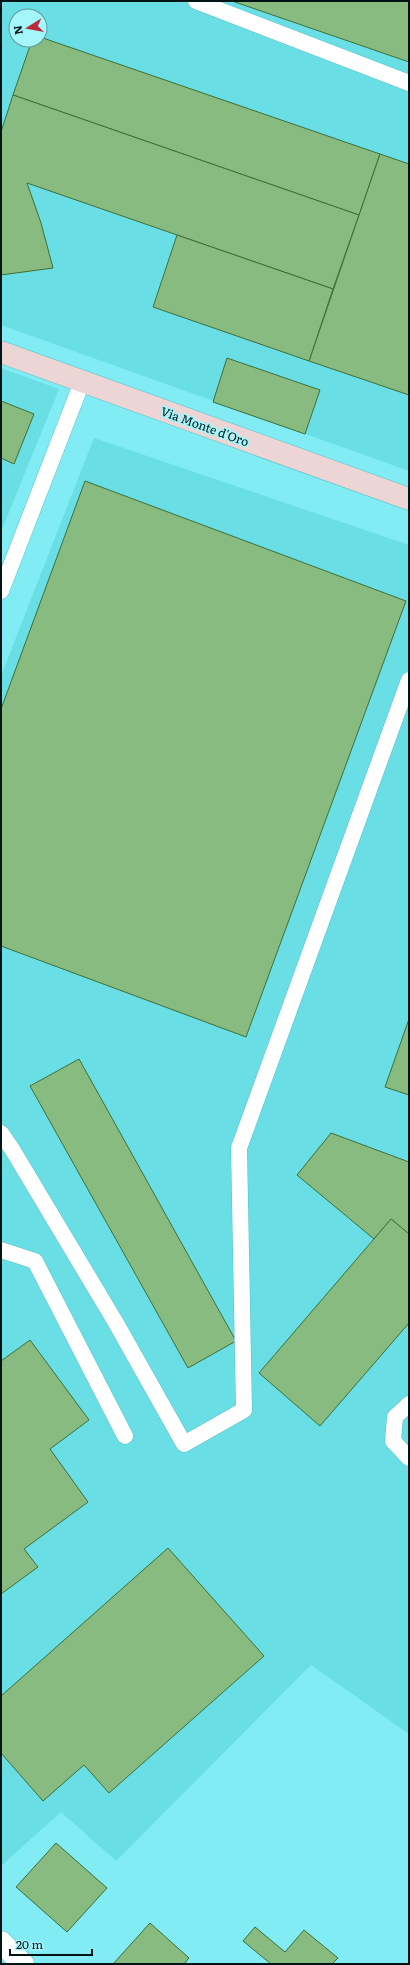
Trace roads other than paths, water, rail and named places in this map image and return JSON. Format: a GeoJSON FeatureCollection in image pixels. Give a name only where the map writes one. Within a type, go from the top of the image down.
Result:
{"type":"FeatureCollection","features":[{"type":"Feature","properties":{"kind":"street","name":"Via Monte d'Oro"},"geometry":{"type":"LineString","coordinates":[[1,352],[409,499]]}},
{"type":"Feature","properties":{"kind":"street"},"geometry":{"type":"LineString","coordinates":[[1,1942],[24,1964]]}},
{"type":"Feature","properties":{"kind":"lane"},"geometry":{"type":"LineString","coordinates":[[196,1],[409,83]]}},
{"type":"Feature","properties":{"kind":"lane"},"geometry":{"type":"LineString","coordinates":[[1,591],[82,382]]}},
{"type":"Feature","properties":{"kind":"lane"},"geometry":{"type":"LineString","coordinates":[[1,1134],[12,1149],[116,1323],[184,1444],[244,1410],[239,1148],[409,680]]}},
{"type":"Feature","properties":{"kind":"lane"},"geometry":{"type":"LineString","coordinates":[[1,1250],[35,1262],[125,1436]]}},
{"type":"Feature","properties":{"kind":"lane"},"geometry":{"type":"LineString","coordinates":[[409,1404],[395,1417],[393,1441],[409,1458]]}}]}
